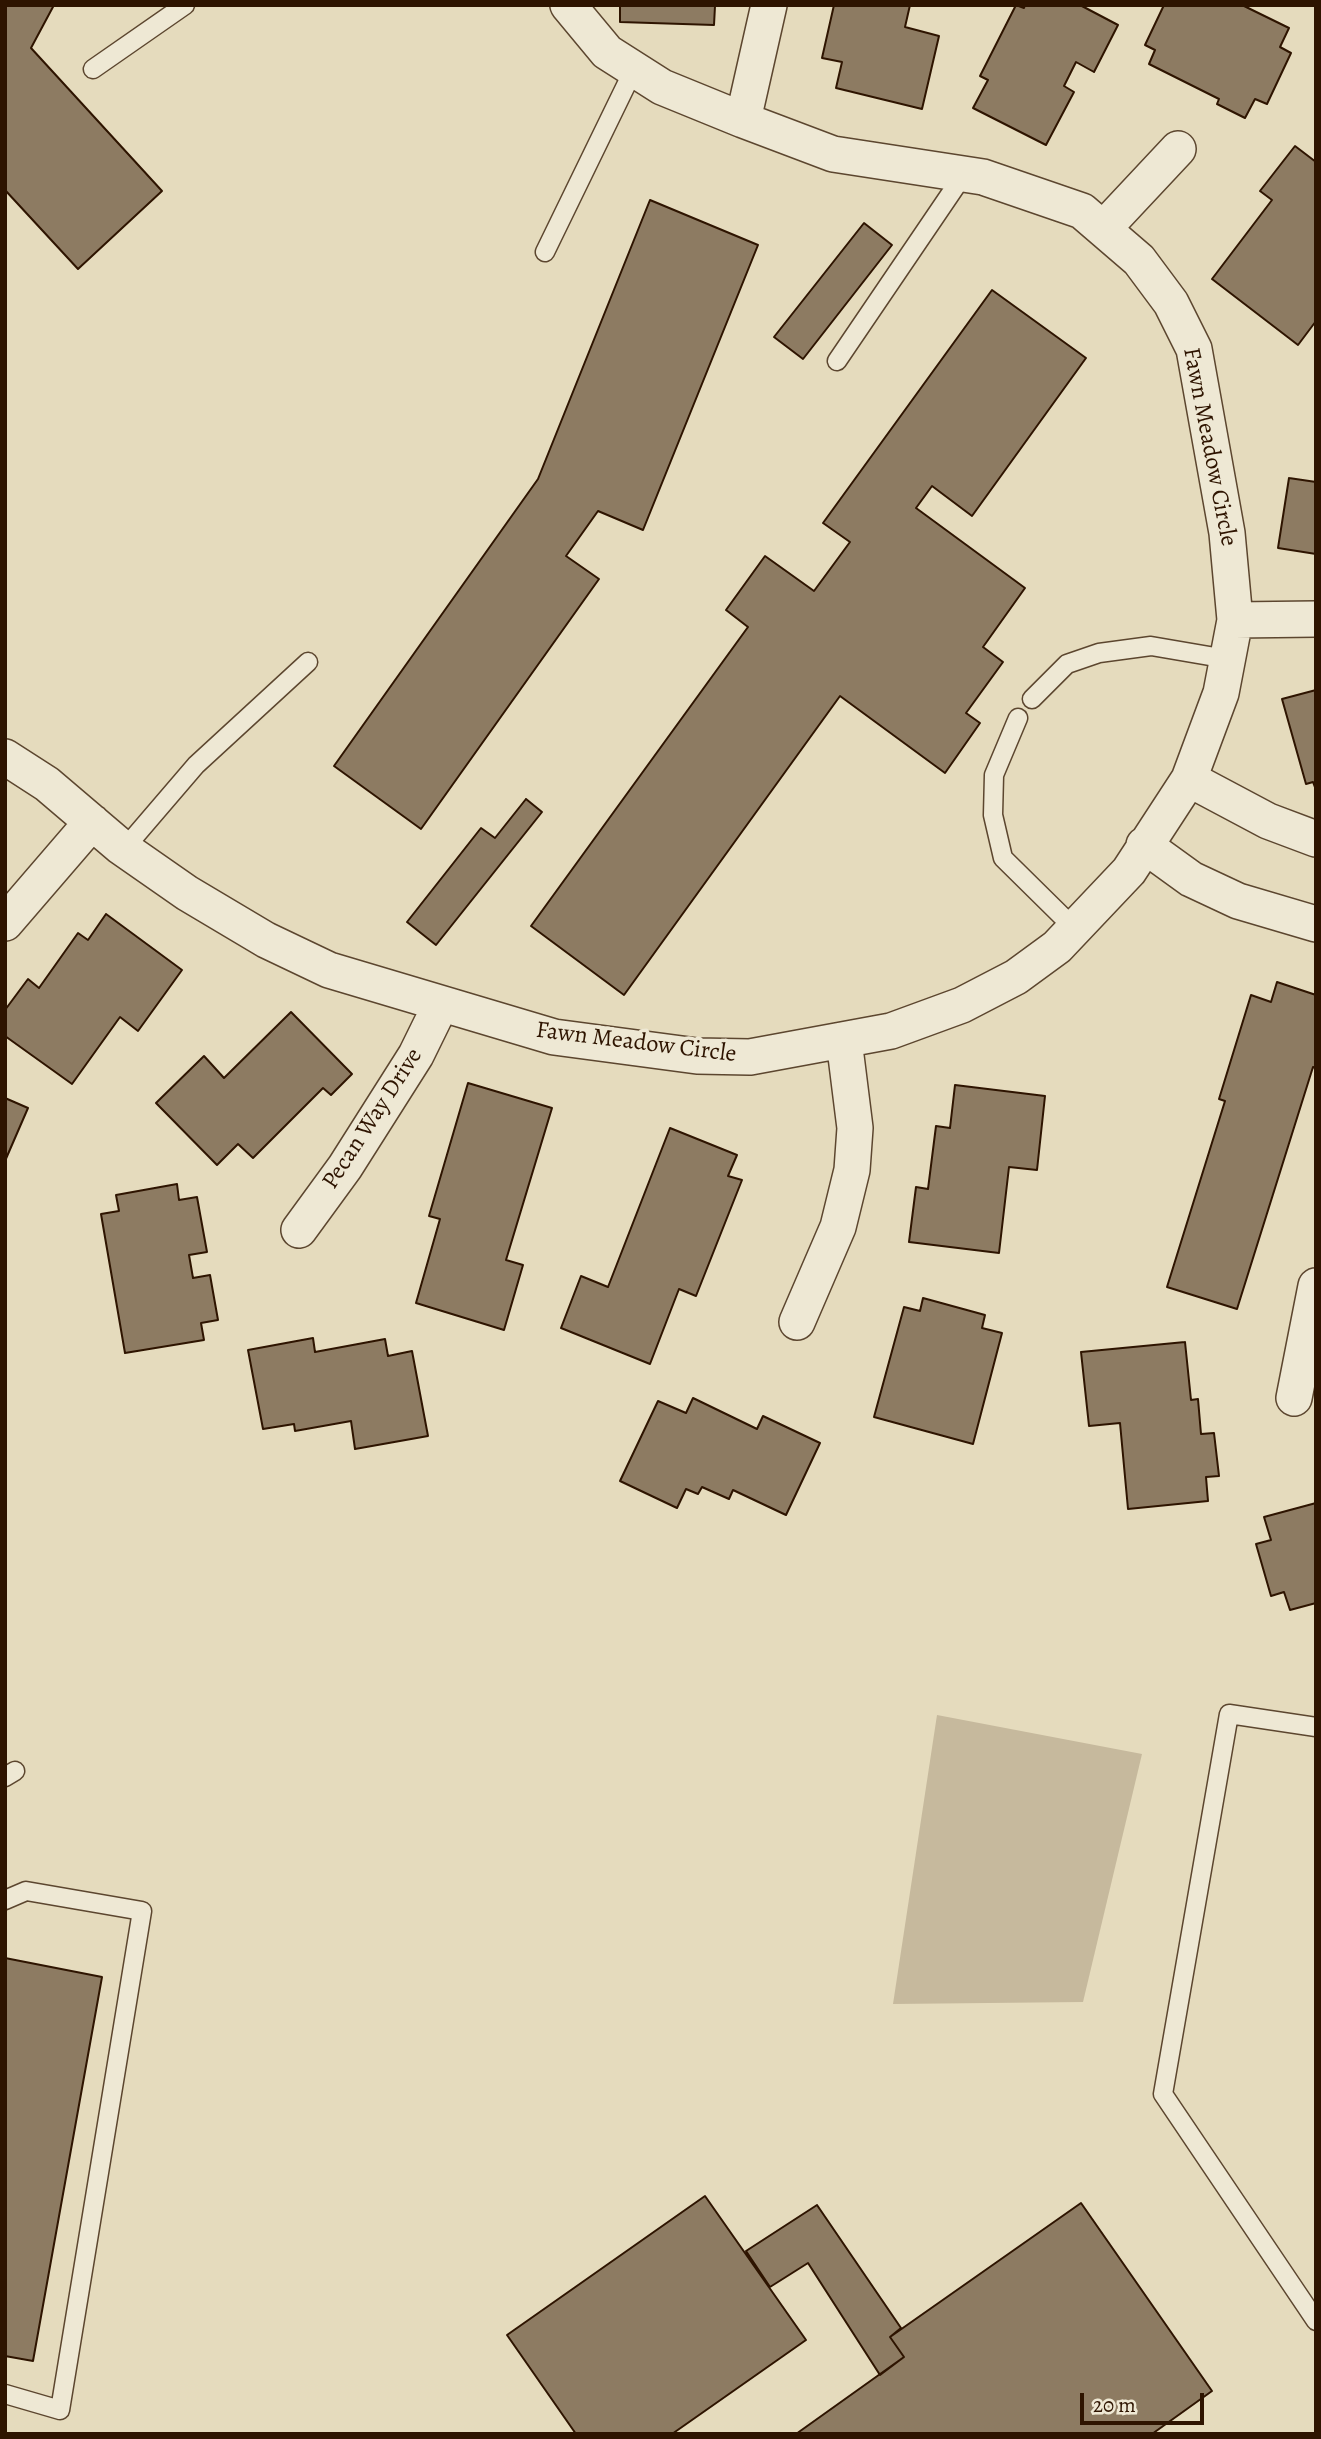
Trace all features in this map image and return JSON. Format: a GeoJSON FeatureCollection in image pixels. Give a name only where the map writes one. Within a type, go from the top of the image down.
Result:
{"type":"FeatureCollection","features":[{"type":"Feature","properties":{"kind":"street","name":"Fawn Meadow Circle"},"geometry":{"type":"LineString","coordinates":[[5,757],[47,784],[124,849],[187,893],[266,940],[328,970],[554,1037],[697,1055],[750,1057],[891,1031],[962,1004],[1016,977],[1057,947],[1129,871],[1189,779],[1221,693],[1234,620],[1227,533],[1194,349],[1171,303],[1147,271],[1104,228],[1082,211],[983,177],[833,154],[743,120],[662,87],[607,52],[568,5]]}},
{"type":"Feature","properties":{"kind":"street"},"geometry":{"type":"LineString","coordinates":[[743,120],[769,5]]}},
{"type":"Feature","properties":{"kind":"street"},"geometry":{"type":"LineString","coordinates":[[1104,228],[1178,149]]}},
{"type":"Feature","properties":{"kind":"street"},"geometry":{"type":"LineString","coordinates":[[1234,620],[1316,619]]}},
{"type":"Feature","properties":{"kind":"street"},"geometry":{"type":"LineString","coordinates":[[1189,779],[1268,821],[1316,839]]}},
{"type":"Feature","properties":{"kind":"street"},"geometry":{"type":"LineString","coordinates":[[5,923],[92,822]]}},
{"type":"Feature","properties":{"kind":"street"},"geometry":{"type":"LineString","coordinates":[[1144,845],[1191,879],[1238,901],[1316,925]]}},
{"type":"Feature","properties":{"kind":"street","name":"Pecan Way Drive"},"geometry":{"type":"LineString","coordinates":[[299,1230],[345,1167],[409,1066],[441,1004]]}},
{"type":"Feature","properties":{"kind":"street"},"geometry":{"type":"LineString","coordinates":[[797,1322],[838,1227],[852,1170],[855,1128],[844,1040]]}},
{"type":"Feature","properties":{"kind":"street"},"geometry":{"type":"LineString","coordinates":[[1294,1398],[1316,1286]]}},
{"type":"Feature","properties":{"kind":"lane"},"geometry":{"type":"LineString","coordinates":[[93,69],[185,5]]}},
{"type":"Feature","properties":{"kind":"lane"},"geometry":{"type":"LineString","coordinates":[[545,252],[634,69]]}},
{"type":"Feature","properties":{"kind":"lane"},"geometry":{"type":"LineString","coordinates":[[837,361],[964,174]]}},
{"type":"Feature","properties":{"kind":"lane"},"geometry":{"type":"LineString","coordinates":[[1032,699],[1067,664],[1099,653],[1152,646],[1227,659]]}},
{"type":"Feature","properties":{"kind":"lane"},"geometry":{"type":"LineString","coordinates":[[124,849],[196,765],[307,662]]}},
{"type":"Feature","properties":{"kind":"lane"},"geometry":{"type":"LineString","coordinates":[[1018,718],[994,775],[993,815],[1003,858],[1074,929]]}},
{"type":"Feature","properties":{"kind":"lane"},"geometry":{"type":"LineString","coordinates":[[1316,1727],[1229,1714],[1163,2094],[1316,2321]]}},
{"type":"Feature","properties":{"kind":"lane"},"geometry":{"type":"LineString","coordinates":[[5,1900],[26,1891],[142,1911],[60,2410],[5,2394]]}},
{"type":"Feature","properties":{"kind":"shaded area"},"geometry":{"type":"Polygon","coordinates":[[[937,1715],[1142,1754],[1083,2002],[893,2004],[937,1715]]]}},
{"type":"Feature","properties":{"kind":"building"},"geometry":{"type":"Polygon","coordinates":[[[5,5],[54,5],[31,48],[162,191],[78,269],[5,190],[5,5]]]}},
{"type":"Feature","properties":{"kind":"building"},"geometry":{"type":"Polygon","coordinates":[[[620,5],[724,5],[715,6],[714,25],[620,22],[620,5]]]}},
{"type":"Feature","properties":{"kind":"building"},"geometry":{"type":"Polygon","coordinates":[[[834,5],[910,5],[905,27],[939,36],[922,109],[836,88],[842,62],[822,58],[834,5]]]}},
{"type":"Feature","properties":{"kind":"building"},"geometry":{"type":"Polygon","coordinates":[[[1016,5],[1024,8],[1025,5],[1080,5],[1118,25],[1094,72],[1076,62],[1064,86],[1074,92],[1046,145],[973,108],[988,80],[980,76],[1016,5]]]}},
{"type":"Feature","properties":{"kind":"building"},"geometry":{"type":"Polygon","coordinates":[[[1164,5],[1242,5],[1289,28],[1280,47],[1291,53],[1267,104],[1255,99],[1245,118],[1217,104],[1219,99],[1149,64],[1155,50],[1145,45],[1164,5]]]}},
{"type":"Feature","properties":{"kind":"building"},"geometry":{"type":"Polygon","coordinates":[[[1295,146],[1316,162],[1316,321],[1298,345],[1212,279],[1272,200],[1260,191],[1295,146]]]}},
{"type":"Feature","properties":{"kind":"building"},"geometry":{"type":"Polygon","coordinates":[[[650,200],[758,245],[643,530],[598,511],[566,556],[599,579],[421,829],[334,766],[538,479],[650,200]]]}},
{"type":"Feature","properties":{"kind":"building"},"geometry":{"type":"Polygon","coordinates":[[[864,223],[892,245],[803,359],[774,337],[864,223]]]}},
{"type":"Feature","properties":{"kind":"building"},"geometry":{"type":"Polygon","coordinates":[[[992,290],[1086,358],[972,516],[932,486],[916,508],[1025,588],[983,647],[1003,662],[966,713],[980,723],[945,773],[840,696],[624,995],[531,926],[748,627],[726,610],[765,556],[814,591],[850,542],[823,523],[992,290]]]}},
{"type":"Feature","properties":{"kind":"building"},"geometry":{"type":"Polygon","coordinates":[[[1289,478],[1316,482],[1316,554],[1278,548],[1289,478]]]}},
{"type":"Feature","properties":{"kind":"building"},"geometry":{"type":"Polygon","coordinates":[[[1316,690],[1316,790],[1313,782],[1306,784],[1282,699],[1316,690]]]}},
{"type":"Feature","properties":{"kind":"building"},"geometry":{"type":"Polygon","coordinates":[[[526,799],[542,812],[436,945],[407,922],[481,828],[495,838],[526,799]]]}},
{"type":"Feature","properties":{"kind":"building"},"geometry":{"type":"Polygon","coordinates":[[[106,914],[182,970],[138,1031],[120,1017],[72,1084],[5,1036],[5,1010],[28,979],[39,988],[78,933],[88,940],[106,914]]]}},
{"type":"Feature","properties":{"kind":"building"},"geometry":{"type":"Polygon","coordinates":[[[1277,982],[1316,995],[1316,1068],[1313,1067],[1237,1309],[1167,1287],[1225,1101],[1219,1099],[1251,995],[1271,1002],[1277,982]]]}},
{"type":"Feature","properties":{"kind":"building"},"geometry":{"type":"Polygon","coordinates":[[[291,1012],[352,1074],[331,1095],[323,1088],[253,1158],[238,1144],[217,1165],[156,1103],[204,1056],[224,1078],[291,1012]]]}},
{"type":"Feature","properties":{"kind":"building"},"geometry":{"type":"Polygon","coordinates":[[[468,1083],[552,1108],[506,1260],[523,1265],[504,1330],[416,1303],[440,1219],[429,1216],[468,1083]]]}},
{"type":"Feature","properties":{"kind":"building"},"geometry":{"type":"Polygon","coordinates":[[[955,1085],[1045,1096],[1037,1170],[1009,1167],[999,1253],[909,1242],[916,1187],[928,1189],[936,1126],[950,1128],[955,1085]]]}},
{"type":"Feature","properties":{"kind":"building"},"geometry":{"type":"Polygon","coordinates":[[[5,1098],[28,1108],[5,1161],[5,1098]]]}},
{"type":"Feature","properties":{"kind":"building"},"geometry":{"type":"Polygon","coordinates":[[[670,1128],[737,1155],[728,1176],[742,1180],[696,1296],[679,1289],[650,1364],[561,1328],[581,1276],[608,1287],[670,1128]]]}},
{"type":"Feature","properties":{"kind":"building"},"geometry":{"type":"Polygon","coordinates":[[[177,1184],[179,1200],[197,1197],[207,1252],[189,1255],[193,1278],[210,1275],[218,1320],[201,1323],[204,1340],[125,1353],[101,1214],[119,1211],[116,1195],[177,1184]]]}},
{"type":"Feature","properties":{"kind":"building"},"geometry":{"type":"Polygon","coordinates":[[[923,1298],[985,1315],[982,1328],[1002,1333],[973,1444],[874,1417],[904,1307],[920,1311],[923,1298]]]}},
{"type":"Feature","properties":{"kind":"building"},"geometry":{"type":"Polygon","coordinates":[[[313,1338],[315,1352],[385,1339],[388,1356],[412,1351],[428,1436],[355,1449],[351,1421],[295,1431],[294,1424],[263,1429],[248,1350],[313,1338]]]}},
{"type":"Feature","properties":{"kind":"building"},"geometry":{"type":"Polygon","coordinates":[[[1185,1342],[1191,1400],[1198,1399],[1201,1434],[1214,1433],[1219,1476],[1206,1477],[1208,1501],[1128,1509],[1120,1423],[1089,1426],[1081,1352],[1185,1342]]]}},
{"type":"Feature","properties":{"kind":"building"},"geometry":{"type":"Polygon","coordinates":[[[693,1398],[757,1429],[763,1416],[820,1443],[786,1515],[733,1490],[729,1499],[702,1487],[698,1494],[686,1489],[677,1508],[620,1481],[658,1401],[686,1413],[693,1398]]]}},
{"type":"Feature","properties":{"kind":"building"},"geometry":{"type":"Polygon","coordinates":[[[1316,1503],[1316,1603],[1290,1610],[1284,1592],[1271,1596],[1256,1544],[1271,1540],[1264,1517],[1316,1503]]]}},
{"type":"Feature","properties":{"kind":"building"},"geometry":{"type":"Polygon","coordinates":[[[5,1958],[102,1977],[33,2361],[5,2356],[5,1958]]]}},
{"type":"Feature","properties":{"kind":"building"},"geometry":{"type":"Polygon","coordinates":[[[705,2196],[806,2340],[672,2434],[576,2434],[507,2335],[705,2196]]]}},
{"type":"Feature","properties":{"kind":"building"},"geometry":{"type":"Polygon","coordinates":[[[1081,2203],[1212,2391],[1152,2434],[796,2434],[904,2357],[890,2337],[1081,2203]]]}},
{"type":"Feature","properties":{"kind":"building"},"geometry":{"type":"Polygon","coordinates":[[[817,2205],[901,2328],[890,2337],[904,2357],[880,2375],[808,2263],[770,2287],[746,2251],[817,2205]]]}}]}
